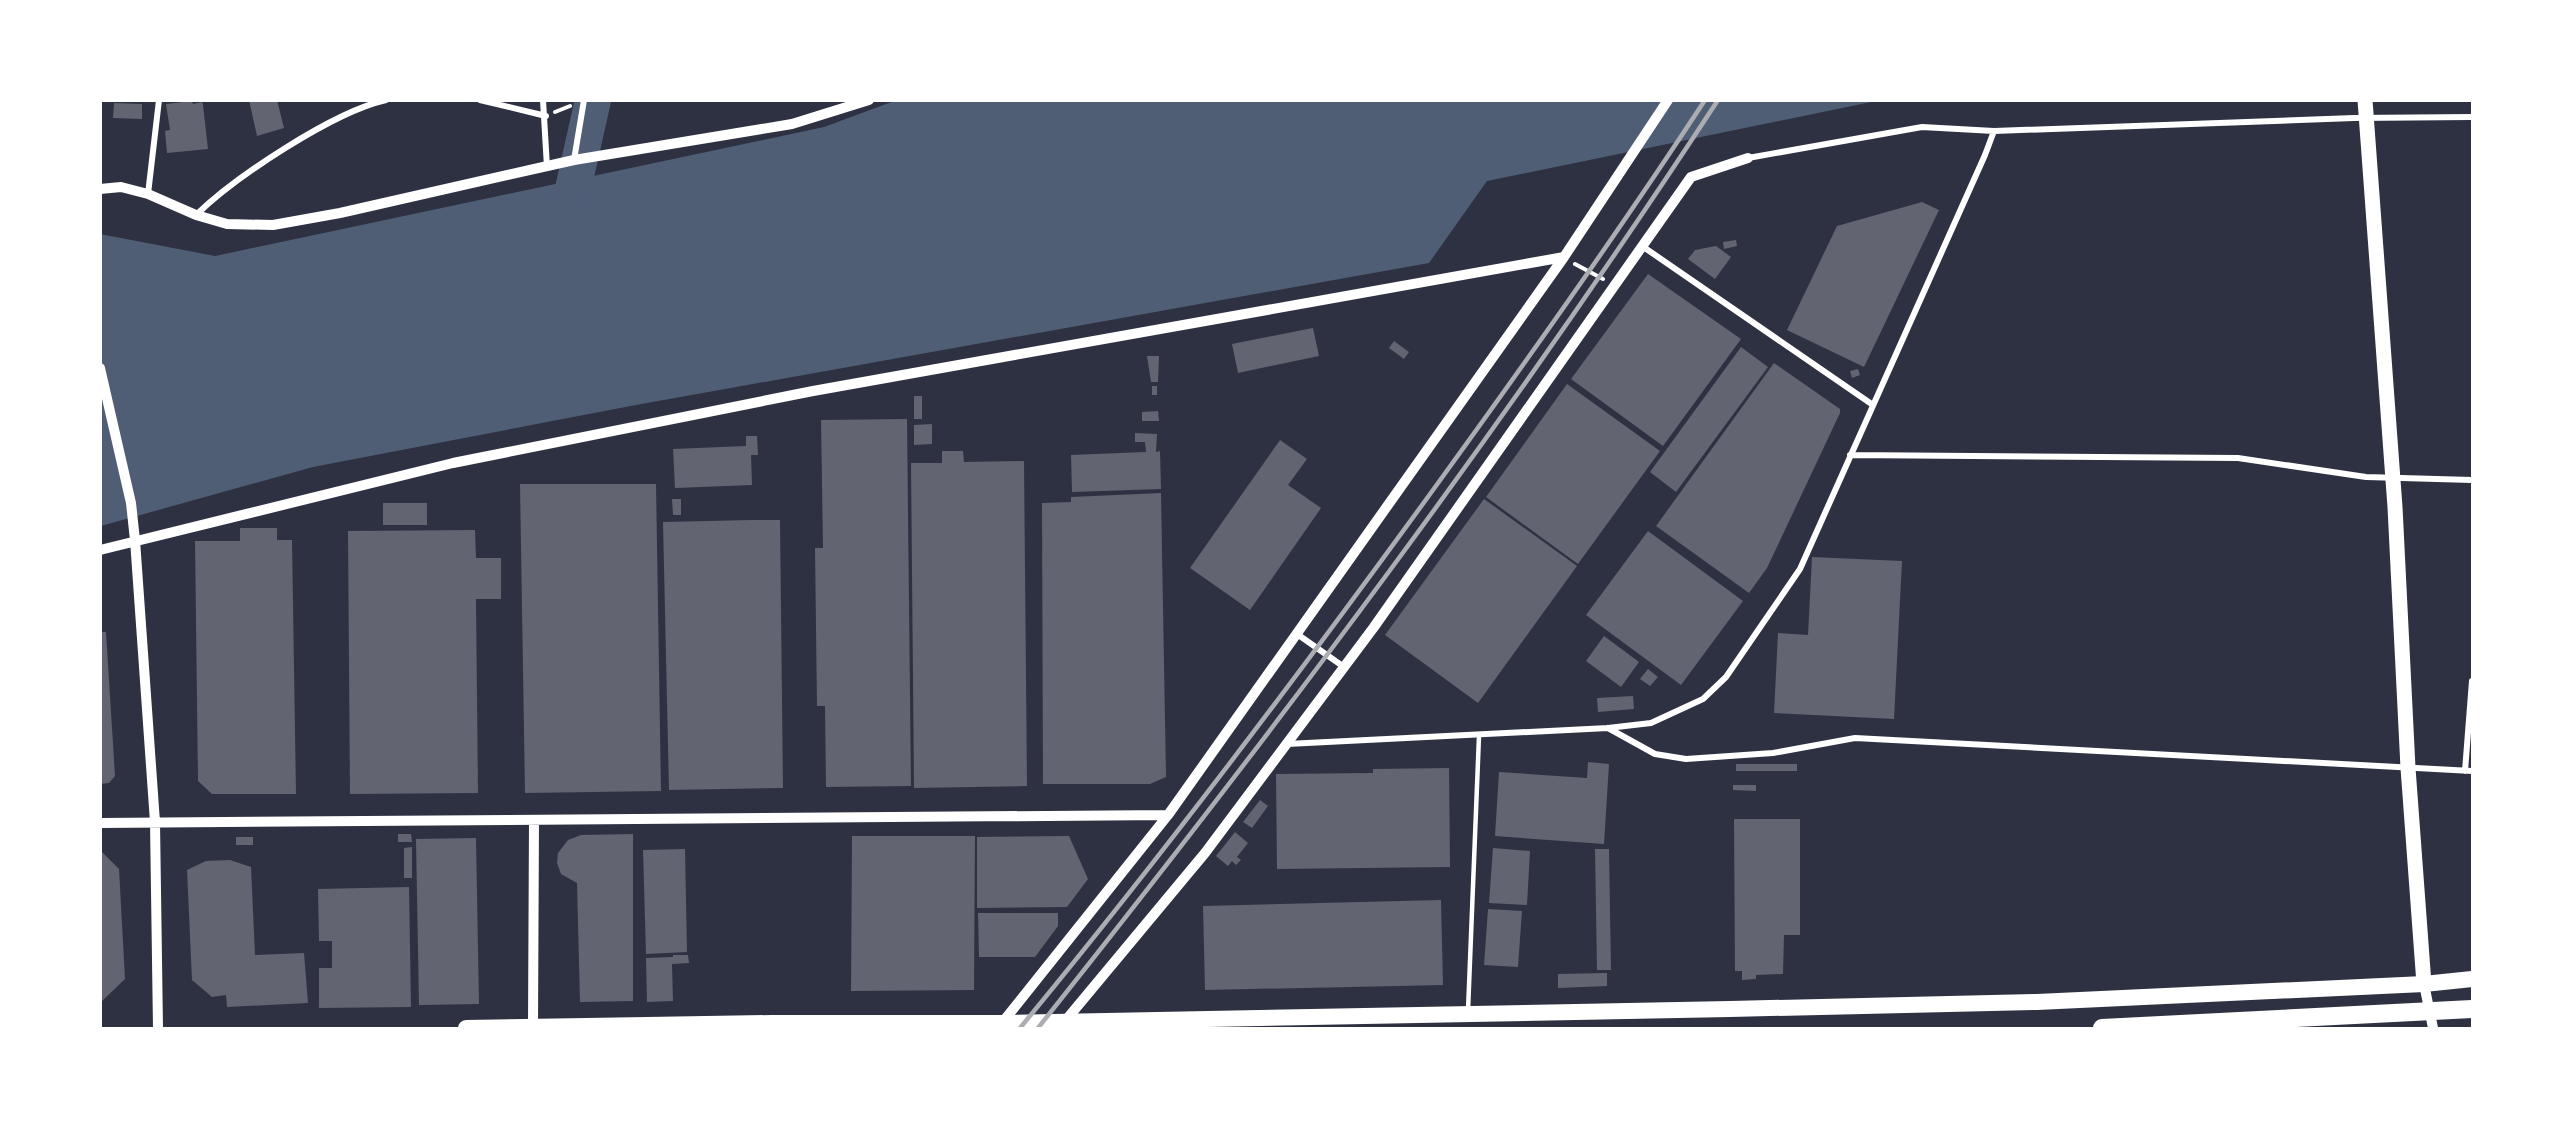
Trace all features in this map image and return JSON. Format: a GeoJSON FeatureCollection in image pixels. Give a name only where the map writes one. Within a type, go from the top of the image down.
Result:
{"type":"FeatureCollection","features":[{"type":"Feature","properties":{"kind":"highway"},"geometry":{"type":"LineString","coordinates":[[466,1029],[1002,1023],[2037,1002],[2424,984],[2472,979]]}},
{"type":"Feature","properties":{"kind":"highway"},"geometry":{"type":"LineString","coordinates":[[2102,1029],[2472,1009]]}},
{"type":"Feature","properties":{"kind":"main road"},"geometry":{"type":"LineString","coordinates":[[2365,100],[2424,984]]}},
{"type":"Feature","properties":{"kind":"street"},"geometry":{"type":"LineString","coordinates":[[148,194],[159,100]]}},
{"type":"Feature","properties":{"kind":"street"},"geometry":{"type":"LineString","coordinates":[[196,214],[213,198],[298,141],[372,104],[386,100]]}},
{"type":"Feature","properties":{"kind":"street"},"geometry":{"type":"LineString","coordinates":[[480,100],[546,116]]}},
{"type":"Feature","properties":{"kind":"street"},"geometry":{"type":"LineString","coordinates":[[543,100],[548,166]]}},
{"type":"Feature","properties":{"kind":"street"},"geometry":{"type":"LineString","coordinates":[[574,159],[584,100]]}},
{"type":"Feature","properties":{"kind":"street"},"geometry":{"type":"LineString","coordinates":[[100,189],[121,187],[148,194],[227,224],[273,225],[340,213],[574,159],[792,124],[869,100]]}},
{"type":"Feature","properties":{"kind":"street"},"geometry":{"type":"LineString","coordinates":[[1002,1023],[1168,815],[1564,257],[1668,100]]}},
{"type":"Feature","properties":{"kind":"street"},"geometry":{"type":"LineString","coordinates":[[1066,1020],[1205,853],[1344,667],[1691,177],[1748,158],[1922,127],[1994,131],[2366,118],[2472,117]]}},
{"type":"Feature","properties":{"kind":"street"},"geometry":{"type":"LineString","coordinates":[[1286,744],[1608,728],[1651,723],[1703,699],[1726,677],[1800,569],[1994,131]]}},
{"type":"Feature","properties":{"kind":"street"},"geometry":{"type":"LineString","coordinates":[[1642,246],[1873,405]]}},
{"type":"Feature","properties":{"kind":"street"},"geometry":{"type":"LineString","coordinates":[[100,550],[453,463],[790,396],[1564,257]]}},
{"type":"Feature","properties":{"kind":"street"},"geometry":{"type":"LineString","coordinates":[[100,368],[131,503],[135,540],[156,822],[158,1029]]}},
{"type":"Feature","properties":{"kind":"street"},"geometry":{"type":"LineString","coordinates":[[1850,455],[2238,458],[2349,475],[2472,480]]}},
{"type":"Feature","properties":{"kind":"street"},"geometry":{"type":"LineString","coordinates":[[1297,634],[1344,667]]}},
{"type":"Feature","properties":{"kind":"street"},"geometry":{"type":"LineString","coordinates":[[1608,728],[1655,754],[1686,759],[1773,753],[1855,738],[2469,771],[2472,681]]}},
{"type":"Feature","properties":{"kind":"street"},"geometry":{"type":"LineString","coordinates":[[100,823],[1168,815]]}},
{"type":"Feature","properties":{"kind":"street"},"geometry":{"type":"LineString","coordinates":[[533,1027],[534,820]]}},
{"type":"Feature","properties":{"kind":"street"},"geometry":{"type":"LineString","coordinates":[[2424,984],[2433,1029]]}},
{"type":"Feature","properties":{"kind":"lane"},"geometry":{"type":"LineString","coordinates":[[1468,1014],[1479,736]]}},
{"type":"Feature","properties":{"kind":"path"},"geometry":{"type":"LineString","coordinates":[[546,116],[573,104]]}},
{"type":"Feature","properties":{"kind":"path"},"geometry":{"type":"LineString","coordinates":[[1564,257],[1614,286]]}},
{"type":"Feature","properties":{"kind":"water"},"geometry":{"type":"Polygon","coordinates":[[[894,101],[1876,101],[1487,181],[1429,263],[636,405],[313,467],[101,526],[100,234],[215,256],[824,127],[894,101]]]}},
{"type":"Feature","properties":{"kind":"building"},"geometry":{"type":"Polygon","coordinates":[[[249,100],[277,100],[284,128],[257,136],[249,100]]]}},
{"type":"Feature","properties":{"kind":"building"},"geometry":{"type":"Polygon","coordinates":[[[192,101],[193,104],[202,102],[203,105],[208,149],[167,153],[165,131],[170,130],[166,104],[192,101]]]}},
{"type":"Feature","properties":{"kind":"building"},"geometry":{"type":"Polygon","coordinates":[[[114,103],[142,104],[142,119],[113,118],[114,103]]]}},
{"type":"Feature","properties":{"kind":"building"},"geometry":{"type":"Polygon","coordinates":[[[1922,202],[1939,210],[1864,367],[1787,330],[1837,226],[1922,202]]]}},
{"type":"Feature","properties":{"kind":"building"},"geometry":{"type":"Polygon","coordinates":[[[1736,240],[1737,246],[1724,249],[1723,242],[1736,240]]]}},
{"type":"Feature","properties":{"kind":"building"},"geometry":{"type":"Polygon","coordinates":[[[1716,246],[1731,257],[1715,279],[1688,259],[1695,250],[1716,246]]]}},
{"type":"Feature","properties":{"kind":"building"},"geometry":{"type":"Polygon","coordinates":[[[1648,274],[1741,339],[1663,446],[1571,379],[1648,274]]]}},
{"type":"Feature","properties":{"kind":"building"},"geometry":{"type":"Polygon","coordinates":[[[1313,328],[1319,356],[1238,373],[1232,344],[1313,328]]]}},
{"type":"Feature","properties":{"kind":"building"},"geometry":{"type":"Polygon","coordinates":[[[1394,341],[1409,352],[1404,359],[1389,348],[1394,341]]]}},
{"type":"Feature","properties":{"kind":"building"},"geometry":{"type":"Polygon","coordinates":[[[1741,347],[1768,367],[1676,492],[1650,472],[1741,347]]]}},
{"type":"Feature","properties":{"kind":"building"},"geometry":{"type":"Polygon","coordinates":[[[1147,356],[1159,356],[1158,382],[1151,382],[1147,356]]]}},
{"type":"Feature","properties":{"kind":"building"},"geometry":{"type":"Polygon","coordinates":[[[1774,363],[1840,409],[1840,413],[1767,568],[1749,593],[1656,526],[1774,363]]]}},
{"type":"Feature","properties":{"kind":"building"},"geometry":{"type":"Polygon","coordinates":[[[1858,369],[1860,375],[1852,378],[1850,371],[1858,369]]]}},
{"type":"Feature","properties":{"kind":"building"},"geometry":{"type":"Polygon","coordinates":[[[1567,384],[1660,451],[1578,564],[1486,497],[1567,384]]]}},
{"type":"Feature","properties":{"kind":"building"},"geometry":{"type":"Polygon","coordinates":[[[1152,386],[1157,386],[1157,395],[1152,395],[1152,386]]]}},
{"type":"Feature","properties":{"kind":"building"},"geometry":{"type":"Polygon","coordinates":[[[914,396],[922,396],[922,419],[914,419],[914,396]]]}},
{"type":"Feature","properties":{"kind":"building"},"geometry":{"type":"Polygon","coordinates":[[[1158,411],[1159,421],[1142,421],[1142,412],[1158,411]]]}},
{"type":"Feature","properties":{"kind":"building"},"geometry":{"type":"Polygon","coordinates":[[[907,419],[911,786],[826,787],[825,706],[817,706],[815,548],[823,548],[821,420],[907,419]]]}},
{"type":"Feature","properties":{"kind":"building"},"geometry":{"type":"Polygon","coordinates":[[[932,424],[932,444],[914,445],[914,425],[932,424]]]}},
{"type":"Feature","properties":{"kind":"building"},"geometry":{"type":"Polygon","coordinates":[[[1135,433],[1157,434],[1156,452],[1160,451],[1161,489],[1072,492],[1071,455],[1146,452],[1145,442],[1135,442],[1135,433]]]}},
{"type":"Feature","properties":{"kind":"building"},"geometry":{"type":"Polygon","coordinates":[[[746,436],[757,436],[758,455],[751,455],[752,485],[675,488],[673,449],[746,446],[746,436]]]}},
{"type":"Feature","properties":{"kind":"building"},"geometry":{"type":"Polygon","coordinates":[[[1280,440],[1307,459],[1288,485],[1321,508],[1250,610],[1190,568],[1280,440]]]}},
{"type":"Feature","properties":{"kind":"building"},"geometry":{"type":"Polygon","coordinates":[[[942,451],[963,451],[964,462],[1024,461],[1027,786],[914,788],[911,463],[942,463],[942,451]]]}},
{"type":"Feature","properties":{"kind":"building"},"geometry":{"type":"Polygon","coordinates":[[[520,484],[656,484],[661,791],[525,793],[520,484]]]}},
{"type":"Feature","properties":{"kind":"building"},"geometry":{"type":"Polygon","coordinates":[[[1161,493],[1166,777],[1150,784],[1043,784],[1042,503],[1071,502],[1071,497],[1161,493]]]}},
{"type":"Feature","properties":{"kind":"building"},"geometry":{"type":"Polygon","coordinates":[[[672,499],[681,499],[681,515],[673,515],[672,499]]]}},
{"type":"Feature","properties":{"kind":"building"},"geometry":{"type":"Polygon","coordinates":[[[1484,499],[1577,566],[1478,703],[1385,635],[1484,499]]]}},
{"type":"Feature","properties":{"kind":"building"},"geometry":{"type":"Polygon","coordinates":[[[383,503],[427,503],[427,525],[383,525],[383,503]]]}},
{"type":"Feature","properties":{"kind":"building"},"geometry":{"type":"Polygon","coordinates":[[[780,520],[783,788],[669,790],[663,522],[780,520]]]}},
{"type":"Feature","properties":{"kind":"building"},"geometry":{"type":"Polygon","coordinates":[[[240,528],[277,528],[277,540],[292,540],[296,794],[212,794],[198,781],[195,541],[240,541],[240,528]]]}},
{"type":"Feature","properties":{"kind":"building"},"geometry":{"type":"Polygon","coordinates":[[[475,530],[476,558],[501,558],[501,599],[476,599],[478,793],[350,794],[348,531],[475,530]]]}},
{"type":"Feature","properties":{"kind":"building"},"geometry":{"type":"Polygon","coordinates":[[[1648,531],[1743,601],[1681,685],[1586,615],[1648,531]]]}},
{"type":"Feature","properties":{"kind":"building"},"geometry":{"type":"Polygon","coordinates":[[[1812,557],[1902,561],[1894,719],[1774,713],[1778,633],[1808,635],[1812,557]]]}},
{"type":"Feature","properties":{"kind":"building"},"geometry":{"type":"Polygon","coordinates":[[[100,632],[106,632],[115,776],[109,783],[100,784],[100,632]]]}},
{"type":"Feature","properties":{"kind":"building"},"geometry":{"type":"Polygon","coordinates":[[[1604,636],[1639,662],[1621,687],[1586,661],[1604,636]]]}},
{"type":"Feature","properties":{"kind":"building"},"geometry":{"type":"Polygon","coordinates":[[[1648,669],[1658,677],[1650,686],[1640,679],[1648,669]]]}},
{"type":"Feature","properties":{"kind":"building"},"geometry":{"type":"Polygon","coordinates":[[[1633,696],[1634,709],[1598,712],[1597,698],[1633,696]]]}},
{"type":"Feature","properties":{"kind":"building"},"geometry":{"type":"Polygon","coordinates":[[[1588,762],[1609,764],[1604,844],[1495,836],[1499,772],[1587,778],[1588,762]]]}},
{"type":"Feature","properties":{"kind":"building"},"geometry":{"type":"Polygon","coordinates":[[[1736,764],[1797,764],[1797,771],[1736,771],[1736,764]]]}},
{"type":"Feature","properties":{"kind":"building"},"geometry":{"type":"Polygon","coordinates":[[[1449,768],[1450,867],[1277,869],[1276,774],[1373,773],[1373,769],[1449,768]]]}},
{"type":"Feature","properties":{"kind":"building"},"geometry":{"type":"Polygon","coordinates":[[[1733,785],[1756,785],[1756,791],[1733,790],[1733,785]]]}},
{"type":"Feature","properties":{"kind":"building"},"geometry":{"type":"Polygon","coordinates":[[[1260,800],[1268,806],[1252,828],[1243,822],[1260,800]]]}},
{"type":"Feature","properties":{"kind":"building"},"geometry":{"type":"Polygon","coordinates":[[[1734,819],[1800,819],[1800,935],[1784,935],[1783,974],[1756,975],[1756,979],[1742,980],[1742,971],[1735,971],[1734,819]]]}},
{"type":"Feature","properties":{"kind":"building"},"geometry":{"type":"Polygon","coordinates":[[[1235,832],[1248,843],[1237,857],[1241,860],[1236,865],[1232,861],[1228,866],[1216,856],[1235,832]]]}},
{"type":"Feature","properties":{"kind":"building"},"geometry":{"type":"Polygon","coordinates":[[[398,834],[411,834],[412,842],[398,842],[398,834]]]}},
{"type":"Feature","properties":{"kind":"building"},"geometry":{"type":"Polygon","coordinates":[[[633,834],[633,1001],[580,1002],[577,883],[561,874],[557,863],[558,853],[568,840],[581,835],[633,834]]]}},
{"type":"Feature","properties":{"kind":"building"},"geometry":{"type":"Polygon","coordinates":[[[852,836],[975,836],[974,990],[851,991],[852,836]]]}},
{"type":"Feature","properties":{"kind":"building"},"geometry":{"type":"Polygon","coordinates":[[[1069,836],[1088,879],[1067,907],[977,908],[977,837],[1069,836]]]}},
{"type":"Feature","properties":{"kind":"building"},"geometry":{"type":"Polygon","coordinates":[[[236,837],[253,837],[253,845],[236,845],[236,837]]]}},
{"type":"Feature","properties":{"kind":"building"},"geometry":{"type":"Polygon","coordinates":[[[476,838],[479,1004],[419,1005],[416,839],[476,838]]]}},
{"type":"Feature","properties":{"kind":"building"},"geometry":{"type":"Polygon","coordinates":[[[412,847],[412,878],[404,878],[404,848],[412,847]]]}},
{"type":"Feature","properties":{"kind":"building"},"geometry":{"type":"Polygon","coordinates":[[[1493,848],[1530,851],[1527,905],[1489,903],[1493,848]]]}},
{"type":"Feature","properties":{"kind":"building"},"geometry":{"type":"Polygon","coordinates":[[[685,849],[687,952],[646,954],[643,850],[685,849]]]}},
{"type":"Feature","properties":{"kind":"building"},"geometry":{"type":"Polygon","coordinates":[[[1595,849],[1609,849],[1611,970],[1597,970],[1595,849]]]}},
{"type":"Feature","properties":{"kind":"building"},"geometry":{"type":"Polygon","coordinates":[[[100,850],[119,869],[125,979],[100,1003],[100,850]]]}},
{"type":"Feature","properties":{"kind":"building"},"geometry":{"type":"Polygon","coordinates":[[[230,860],[251,867],[255,955],[304,953],[308,1003],[227,1007],[226,995],[212,997],[192,980],[187,870],[206,861],[230,860]]]}},
{"type":"Feature","properties":{"kind":"building"},"geometry":{"type":"Polygon","coordinates":[[[409,887],[411,1007],[319,1008],[319,968],[332,968],[332,941],[319,941],[318,889],[409,887]]]}},
{"type":"Feature","properties":{"kind":"building"},"geometry":{"type":"Polygon","coordinates":[[[1441,900],[1443,985],[1205,990],[1203,906],[1441,900]]]}},
{"type":"Feature","properties":{"kind":"building"},"geometry":{"type":"Polygon","coordinates":[[[1488,909],[1522,911],[1518,967],[1484,965],[1488,909]]]}},
{"type":"Feature","properties":{"kind":"building"},"geometry":{"type":"Polygon","coordinates":[[[978,913],[1058,913],[1058,926],[1035,957],[979,957],[978,913]]]}},
{"type":"Feature","properties":{"kind":"building"},"geometry":{"type":"Polygon","coordinates":[[[673,955],[688,955],[689,963],[672,964],[673,1001],[647,1002],[646,958],[673,957],[673,955]]]}},
{"type":"Feature","properties":{"kind":"building"},"geometry":{"type":"Polygon","coordinates":[[[1607,973],[1607,986],[1558,988],[1558,974],[1607,973]]]}},
{"type":"Feature","properties":{"kind":"waterway"},"geometry":{"type":"LineString","coordinates":[[575,227],[573,189],[593,100]]}},
{"type":"Feature","properties":{"kind":"railway"},"geometry":{"type":"LineString","coordinates":[[1020,1028],[1179,830],[1333,627],[1537,345],[1705,100]]}},
{"type":"Feature","properties":{"kind":"railway"},"geometry":{"type":"LineString","coordinates":[[1038,1028],[1215,802],[1388,572],[1557,338],[1718,100]]}}]}
